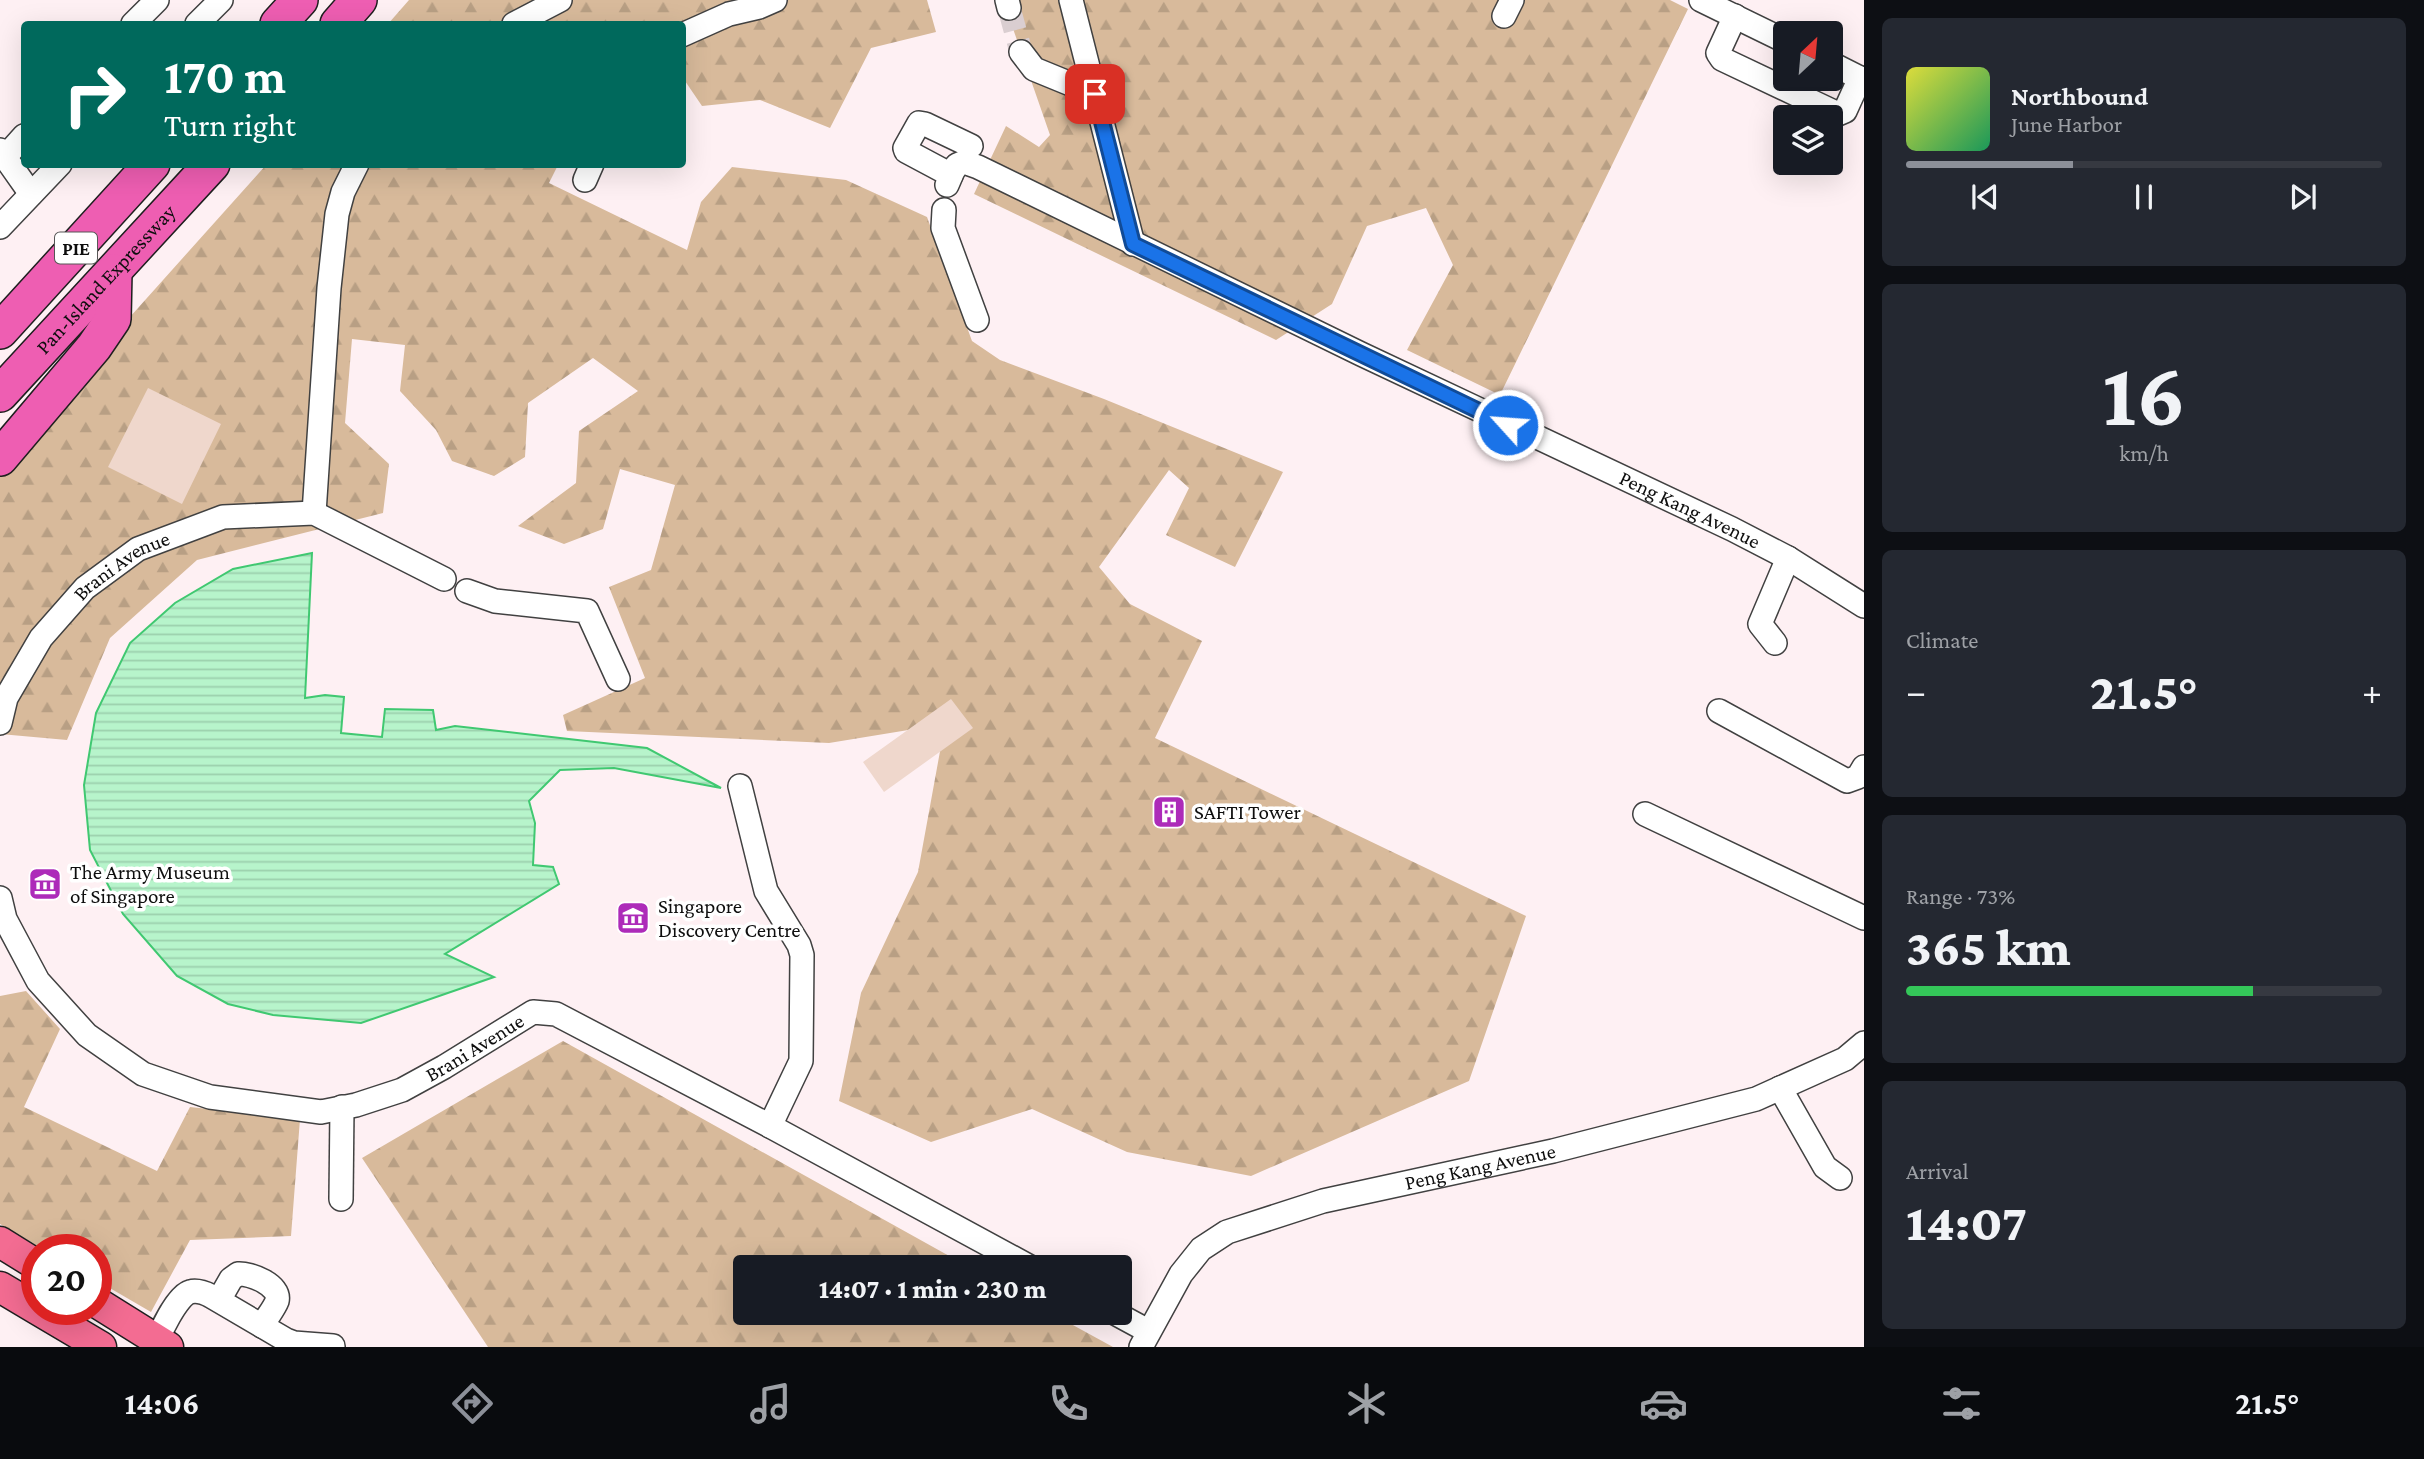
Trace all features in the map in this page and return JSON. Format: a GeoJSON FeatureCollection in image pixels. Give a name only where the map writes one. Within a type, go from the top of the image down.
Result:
{"type":"FeatureCollection","features":[{"type":"Feature","properties":{"kind":"highway"},"geometry":{"type":"LineString","coordinates":[[281,21],[300,0]]}},
{"type":"Feature","properties":{"kind":"highway"},"geometry":{"type":"LineString","coordinates":[[341,21],[359,0]]}},
{"type":"Feature","properties":{"kind":"highway"},"geometry":{"type":"LineString","coordinates":[[0,296],[138,168]]}},
{"type":"Feature","properties":{"kind":"highway","name":"Pan-Island Expressway"},"geometry":{"type":"LineString","coordinates":[[0,331],[148,168]]}},
{"type":"Feature","properties":{"kind":"highway","name":"Pan-Island Expressway"},"geometry":{"type":"LineString","coordinates":[[0,394],[208,168]]}},
{"type":"Feature","properties":{"kind":"highway"},"geometry":{"type":"LineString","coordinates":[[0,458],[94,347],[113,319],[114,272]]}},
{"type":"Feature","properties":{"kind":"main road"},"geometry":{"type":"LineString","coordinates":[[0,1242],[21,1255]]}},
{"type":"Feature","properties":{"kind":"main road"},"geometry":{"type":"LineString","coordinates":[[0,1287],[21,1299]]}},
{"type":"Feature","properties":{"kind":"main road"},"geometry":{"type":"LineString","coordinates":[[112,1313],[159,1345]]}},
{"type":"Feature","properties":{"kind":"main road"},"geometry":{"type":"LineString","coordinates":[[64,1325],[101,1347]]}},
{"type":"Feature","properties":{"kind":"lane"},"geometry":{"type":"LineString","coordinates":[[136,21],[157,0]]}},
{"type":"Feature","properties":{"kind":"lane"},"geometry":{"type":"LineString","coordinates":[[200,21],[221,0]]}},
{"type":"Feature","properties":{"kind":"lane"},"geometry":{"type":"LineString","coordinates":[[520,21],[560,0]]}},
{"type":"Feature","properties":{"kind":"lane"},"geometry":{"type":"LineString","coordinates":[[686,32],[729,14],[775,0]]}},
{"type":"Feature","properties":{"kind":"lane"},"geometry":{"type":"LineString","coordinates":[[1071,0],[1133,244]]}},
{"type":"Feature","properties":{"kind":"lane"},"geometry":{"type":"LineString","coordinates":[[1701,0],[1773,35]]}},
{"type":"Feature","properties":{"kind":"lane"},"geometry":{"type":"LineString","coordinates":[[1735,16],[1718,53],[1722,59],[1838,114],[1845,111],[1862,79],[1843,70]]}},
{"type":"Feature","properties":{"kind":"lane"},"geometry":{"type":"LineString","coordinates":[[1021,52],[1034,69],[1095,94]]}},
{"type":"Feature","properties":{"kind":"lane","name":"Peng Kang Avenue"},"geometry":{"type":"LineString","coordinates":[[971,146],[919,123],[905,148],[949,180],[957,165],[964,162],[978,167],[1508,425],[1732,529],[1788,558],[1864,606]]}},
{"type":"Feature","properties":{"kind":"lane"},"geometry":{"type":"LineString","coordinates":[[21,138],[2,153],[31,194]]}},
{"type":"Feature","properties":{"kind":"lane"},"geometry":{"type":"LineString","coordinates":[[0,227],[56,168]]}},
{"type":"Feature","properties":{"kind":"lane"},"geometry":{"type":"LineString","coordinates":[[355,168],[342,192],[337,214],[329,288],[314,513],[444,579]]}},
{"type":"Feature","properties":{"kind":"lane"},"geometry":{"type":"LineString","coordinates":[[944,210],[943,228],[977,320]]}},
{"type":"Feature","properties":{"kind":"lane","name":"Brani Avenue"},"geometry":{"type":"LineString","coordinates":[[0,723],[6,698],[41,638],[85,588],[138,549],[223,517],[314,513]]}},
{"type":"Feature","properties":{"kind":"lane"},"geometry":{"type":"LineString","coordinates":[[1775,643],[1760,624],[1788,558]]}},
{"type":"Feature","properties":{"kind":"lane"},"geometry":{"type":"LineString","coordinates":[[467,591],[495,601],[587,611],[618,680]]}},
{"type":"Feature","properties":{"kind":"lane"},"geometry":{"type":"LineString","coordinates":[[1718,711],[1847,781],[1858,777],[1864,767]]}},
{"type":"Feature","properties":{"kind":"lane"},"geometry":{"type":"LineString","coordinates":[[740,786],[766,891],[802,955],[801,1061],[770,1126]]}},
{"type":"Feature","properties":{"kind":"lane"},"geometry":{"type":"LineString","coordinates":[[1645,814],[1864,918]]}},
{"type":"Feature","properties":{"kind":"lane","name":"Brani Avenue"},"geometry":{"type":"LineString","coordinates":[[0,898],[5,919],[37,981],[86,1035],[143,1074],[211,1097],[321,1112],[356,1105],[402,1090],[533,1012],[556,1014],[1008,1255]]}},
{"type":"Feature","properties":{"kind":"lane","name":"Peng Kang Avenue"},"geometry":{"type":"LineString","coordinates":[[1144,1339],[1181,1274],[1201,1249],[1227,1232],[1323,1201],[1553,1151],[1756,1099],[1845,1059],[1864,1043]]}},
{"type":"Feature","properties":{"kind":"lane"},"geometry":{"type":"LineString","coordinates":[[1780,1088],[1825,1167],[1840,1178]]}},
{"type":"Feature","properties":{"kind":"lane"},"geometry":{"type":"LineString","coordinates":[[341,1199],[342,1107]]}},
{"type":"Feature","properties":{"kind":"lane"},"geometry":{"type":"LineString","coordinates":[[219,1300],[231,1279],[238,1274],[251,1275],[276,1293],[277,1300],[262,1325]]}},
{"type":"Feature","properties":{"kind":"lane"},"geometry":{"type":"LineString","coordinates":[[159,1345],[180,1298],[189,1292],[201,1292],[294,1343],[333,1346]]}},
{"type":"Feature","properties":{"kind":"lane"},"geometry":{"type":"LineString","coordinates":[[1128,1325],[1144,1339]]}},
{"type":"Feature","properties":{"kind":"green space"},"geometry":{"type":"Polygon","coordinates":[[[409,0],[927,0],[936,32],[871,48],[830,128],[760,100],[702,106],[686,82],[686,21],[391,21],[409,0]]]}},
{"type":"Feature","properties":{"kind":"green space"},"geometry":{"type":"Polygon","coordinates":[[[1003,0],[1670,0],[1688,9],[1500,395],[1407,350],[1453,265],[1426,208],[1367,226],[1332,304],[1276,340],[974,194],[1006,126],[1039,147],[1050,135],[1003,0]]]}},
{"type":"Feature","properties":{"kind":"green space"},"geometry":{"type":"Polygon","coordinates":[[[732,167],[846,180],[927,217],[972,341],[1000,360],[1283,472],[1235,567],[1166,535],[1189,488],[1169,470],[1099,567],[1130,604],[1202,641],[1155,738],[1526,916],[1469,1081],[1251,1176],[1127,1152],[1032,1109],[931,1142],[839,1101],[861,993],[918,872],[945,724],[829,743],[567,731],[563,715],[645,678],[609,587],[651,570],[675,485],[620,469],[603,529],[564,544],[518,526],[576,483],[579,431],[638,391],[593,358],[528,403],[525,457],[494,476],[452,461],[436,430],[400,391],[405,345],[352,339],[345,423],[389,464],[383,513],[197,560],[110,638],[67,740],[0,734],[0,458],[27,432],[263,168],[556,168],[549,183],[687,250],[701,202],[732,167]]]}},
{"type":"Feature","properties":{"kind":"green space"},"geometry":{"type":"Polygon","coordinates":[[[26,991],[60,1029],[24,1107],[157,1171],[190,1107],[300,1119],[291,1236],[190,1240],[151,1312],[112,1289],[112,1234],[21,1234],[21,1236],[0,1224],[0,996],[26,991]]]}},
{"type":"Feature","properties":{"kind":"green space"},"geometry":{"type":"Polygon","coordinates":[[[563,1041],[947,1255],[733,1255],[733,1325],[1073,1325],[1113,1347],[488,1347],[362,1158],[563,1041]]]}},
{"type":"Feature","properties":{"kind":"shaded area"},"geometry":{"type":"Polygon","coordinates":[[[148,388],[221,424],[182,504],[108,467],[148,388]]]}},
{"type":"Feature","properties":{"kind":"shaded area"},"geometry":{"type":"Polygon","coordinates":[[[312,553],[305,698],[325,695],[344,697],[341,733],[382,737],[385,709],[433,710],[436,730],[455,726],[647,748],[721,788],[614,768],[560,770],[529,801],[535,823],[533,865],[553,867],[559,884],[445,954],[494,977],[361,1023],[273,1015],[228,1004],[177,976],[123,914],[90,850],[84,785],[96,713],[130,643],[175,603],[233,569],[312,553]]]}},
{"type":"Feature","properties":{"kind":"shaded area"},"geometry":{"type":"Polygon","coordinates":[[[951,699],[973,728],[884,792],[863,762],[951,699]]]}},
{"type":"Feature","properties":{"kind":"tunnel"},"geometry":{"type":"LineString","coordinates":[[1009,8],[1021,52]]}},
{"type":"Feature","properties":{"kind":"place","name":"SAFTI Tower"},"geometry":{"type":"Point","coordinates":[1169,812]}},
{"type":"Feature","properties":{"kind":"place","name":"The Army Museum of Singapore"},"geometry":{"type":"Point","coordinates":[45,884]}},
{"type":"Feature","properties":{"kind":"place","name":"Singapore Discovery Centre"},"geometry":{"type":"Point","coordinates":[633,918]}},
{"type":"Feature","properties":{"kind":"route"},"geometry":{"type":"LineString","coordinates":[[1095,94],[1133,244],[1508,425]]}}]}
